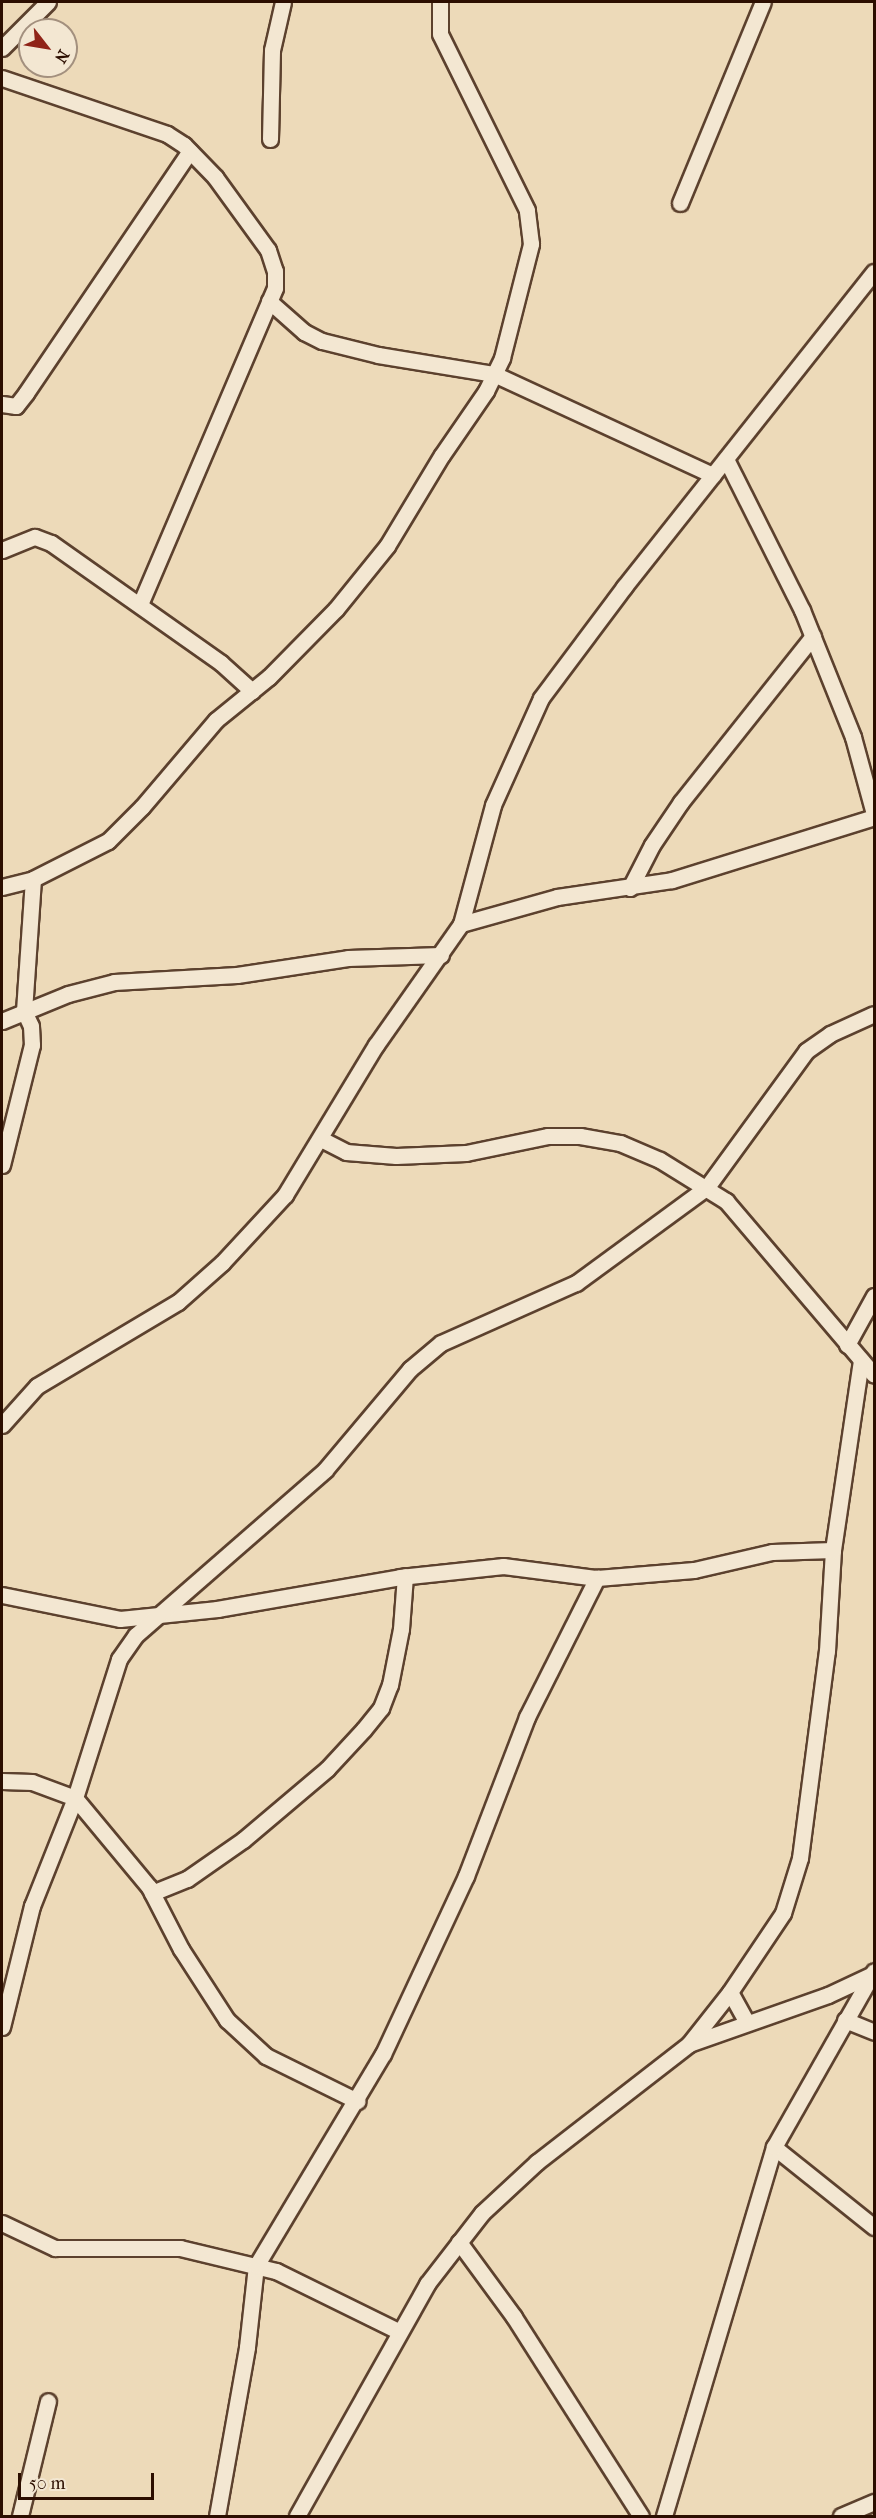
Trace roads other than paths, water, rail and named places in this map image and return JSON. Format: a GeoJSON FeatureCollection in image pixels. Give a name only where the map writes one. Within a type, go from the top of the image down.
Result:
{"type":"FeatureCollection","features":[{"type":"Feature","properties":{"kind":"street"},"geometry":{"type":"LineString","coordinates":[[2,48],[48,2]]}},
{"type":"Feature","properties":{"kind":"street"},"geometry":{"type":"LineString","coordinates":[[270,139],[272,50],[283,2]]}},
{"type":"Feature","properties":{"kind":"street"},"geometry":{"type":"LineString","coordinates":[[2,887],[33,879],[108,841],[216,720],[252,691],[336,609],[387,546],[494,374],[531,244],[527,210],[440,34],[440,2]]}},
{"type":"Feature","properties":{"kind":"street"},"geometry":{"type":"LineString","coordinates":[[680,203],[763,2]]}},
{"type":"Feature","properties":{"kind":"street"},"geometry":{"type":"LineString","coordinates":[[2,78],[167,134],[190,151],[215,177],[268,250],[275,271],[269,301],[140,604]]}},
{"type":"Feature","properties":{"kind":"street"},"geometry":{"type":"LineString","coordinates":[[2,404],[16,406],[26,393],[190,151]]}},
{"type":"Feature","properties":{"kind":"street"},"geometry":{"type":"LineString","coordinates":[[2,1425],[37,1386],[178,1302],[222,1263],[285,1195],[376,1045],[461,924],[493,805],[541,698],[713,475],[874,272]]}},
{"type":"Feature","properties":{"kind":"street"},"geometry":{"type":"LineString","coordinates":[[269,301],[304,332],[322,341],[378,355],[494,374],[713,475]]}},
{"type":"Feature","properties":{"kind":"street"},"geometry":{"type":"LineString","coordinates":[[461,924],[557,897],[672,880],[874,816],[853,737],[813,636],[726,459]]}},
{"type":"Feature","properties":{"kind":"street"},"geometry":{"type":"LineString","coordinates":[[2,550],[35,537],[51,543],[67,558],[140,604],[221,663],[252,691]]}},
{"type":"Feature","properties":{"kind":"street"},"geometry":{"type":"LineString","coordinates":[[630,888],[652,845],[681,802],[813,636]]}},
{"type":"Feature","properties":{"kind":"street"},"geometry":{"type":"LineString","coordinates":[[2,1165],[32,1045],[31,1026],[24,1011],[33,879]]}},
{"type":"Feature","properties":{"kind":"street"},"geometry":{"type":"LineString","coordinates":[[2,1021],[24,1011],[114,982],[237,975],[348,958],[441,955]]}},
{"type":"Feature","properties":{"kind":"street"},"geometry":{"type":"LineString","coordinates":[[2,2027],[32,1906],[75,1798],[119,1659],[157,1616],[325,1470],[382,1398],[441,1343],[576,1283],[707,1187],[806,1051],[830,1034],[874,1014]]}},
{"type":"Feature","properties":{"kind":"street"},"geometry":{"type":"LineString","coordinates":[[321,1139],[346,1152],[396,1156],[466,1153],[548,1136],[579,1136],[620,1143],[707,1187],[748,1226],[874,1375]]}},
{"type":"Feature","properties":{"kind":"street"},"geometry":{"type":"LineString","coordinates":[[847,1345],[874,1296]]}},
{"type":"Feature","properties":{"kind":"street"},"geometry":{"type":"LineString","coordinates":[[297,2517],[398,2331],[427,2283],[482,2213],[537,2162],[689,2044],[730,1992],[783,1913],[800,1858],[827,1651],[833,1550],[861,1360]]}},
{"type":"Feature","properties":{"kind":"street"},"geometry":{"type":"LineString","coordinates":[[2,1595],[120,1618],[157,1616],[405,1576],[503,1566],[597,1578],[694,1570],[772,1552],[833,1550]]}},
{"type":"Feature","properties":{"kind":"street"},"geometry":{"type":"LineString","coordinates":[[152,1893],[187,1879],[243,1840],[327,1769],[364,1730],[381,1708],[390,1685],[405,1576]]}},
{"type":"Feature","properties":{"kind":"street"},"geometry":{"type":"LineString","coordinates":[[217,2517],[247,2347],[256,2266],[357,2101],[461,1887],[495,1807],[527,1718],[597,1578]]}},
{"type":"Feature","properties":{"kind":"street"},"geometry":{"type":"LineString","coordinates":[[2,1781],[32,1782],[75,1798],[152,1893],[181,1949],[227,2020],[266,2056],[307,2080],[357,2101]]}},
{"type":"Feature","properties":{"kind":"street"},"geometry":{"type":"LineString","coordinates":[[689,2044],[828,1995],[874,1972]]}},
{"type":"Feature","properties":{"kind":"street"},"geometry":{"type":"LineString","coordinates":[[664,2517],[774,2147],[874,1972]]}},
{"type":"Feature","properties":{"kind":"street"},"geometry":{"type":"LineString","coordinates":[[730,1992],[747,2022]]}},
{"type":"Feature","properties":{"kind":"street"},"geometry":{"type":"LineString","coordinates":[[828,1995],[848,2015],[874,2032]]}},
{"type":"Feature","properties":{"kind":"street"},"geometry":{"type":"LineString","coordinates":[[774,2147],[874,2227]]}},
{"type":"Feature","properties":{"kind":"street"},"geometry":{"type":"LineString","coordinates":[[2,2223],[55,2248],[180,2248],[276,2271],[398,2331]]}},
{"type":"Feature","properties":{"kind":"street"},"geometry":{"type":"LineString","coordinates":[[459,2242],[514,2317],[641,2517]]}},
{"type":"Feature","properties":{"kind":"street"},"geometry":{"type":"LineString","coordinates":[[20,2517],[48,2401]]}},
{"type":"Feature","properties":{"kind":"street"},"geometry":{"type":"LineString","coordinates":[[841,2517],[874,2502]]}}]}
